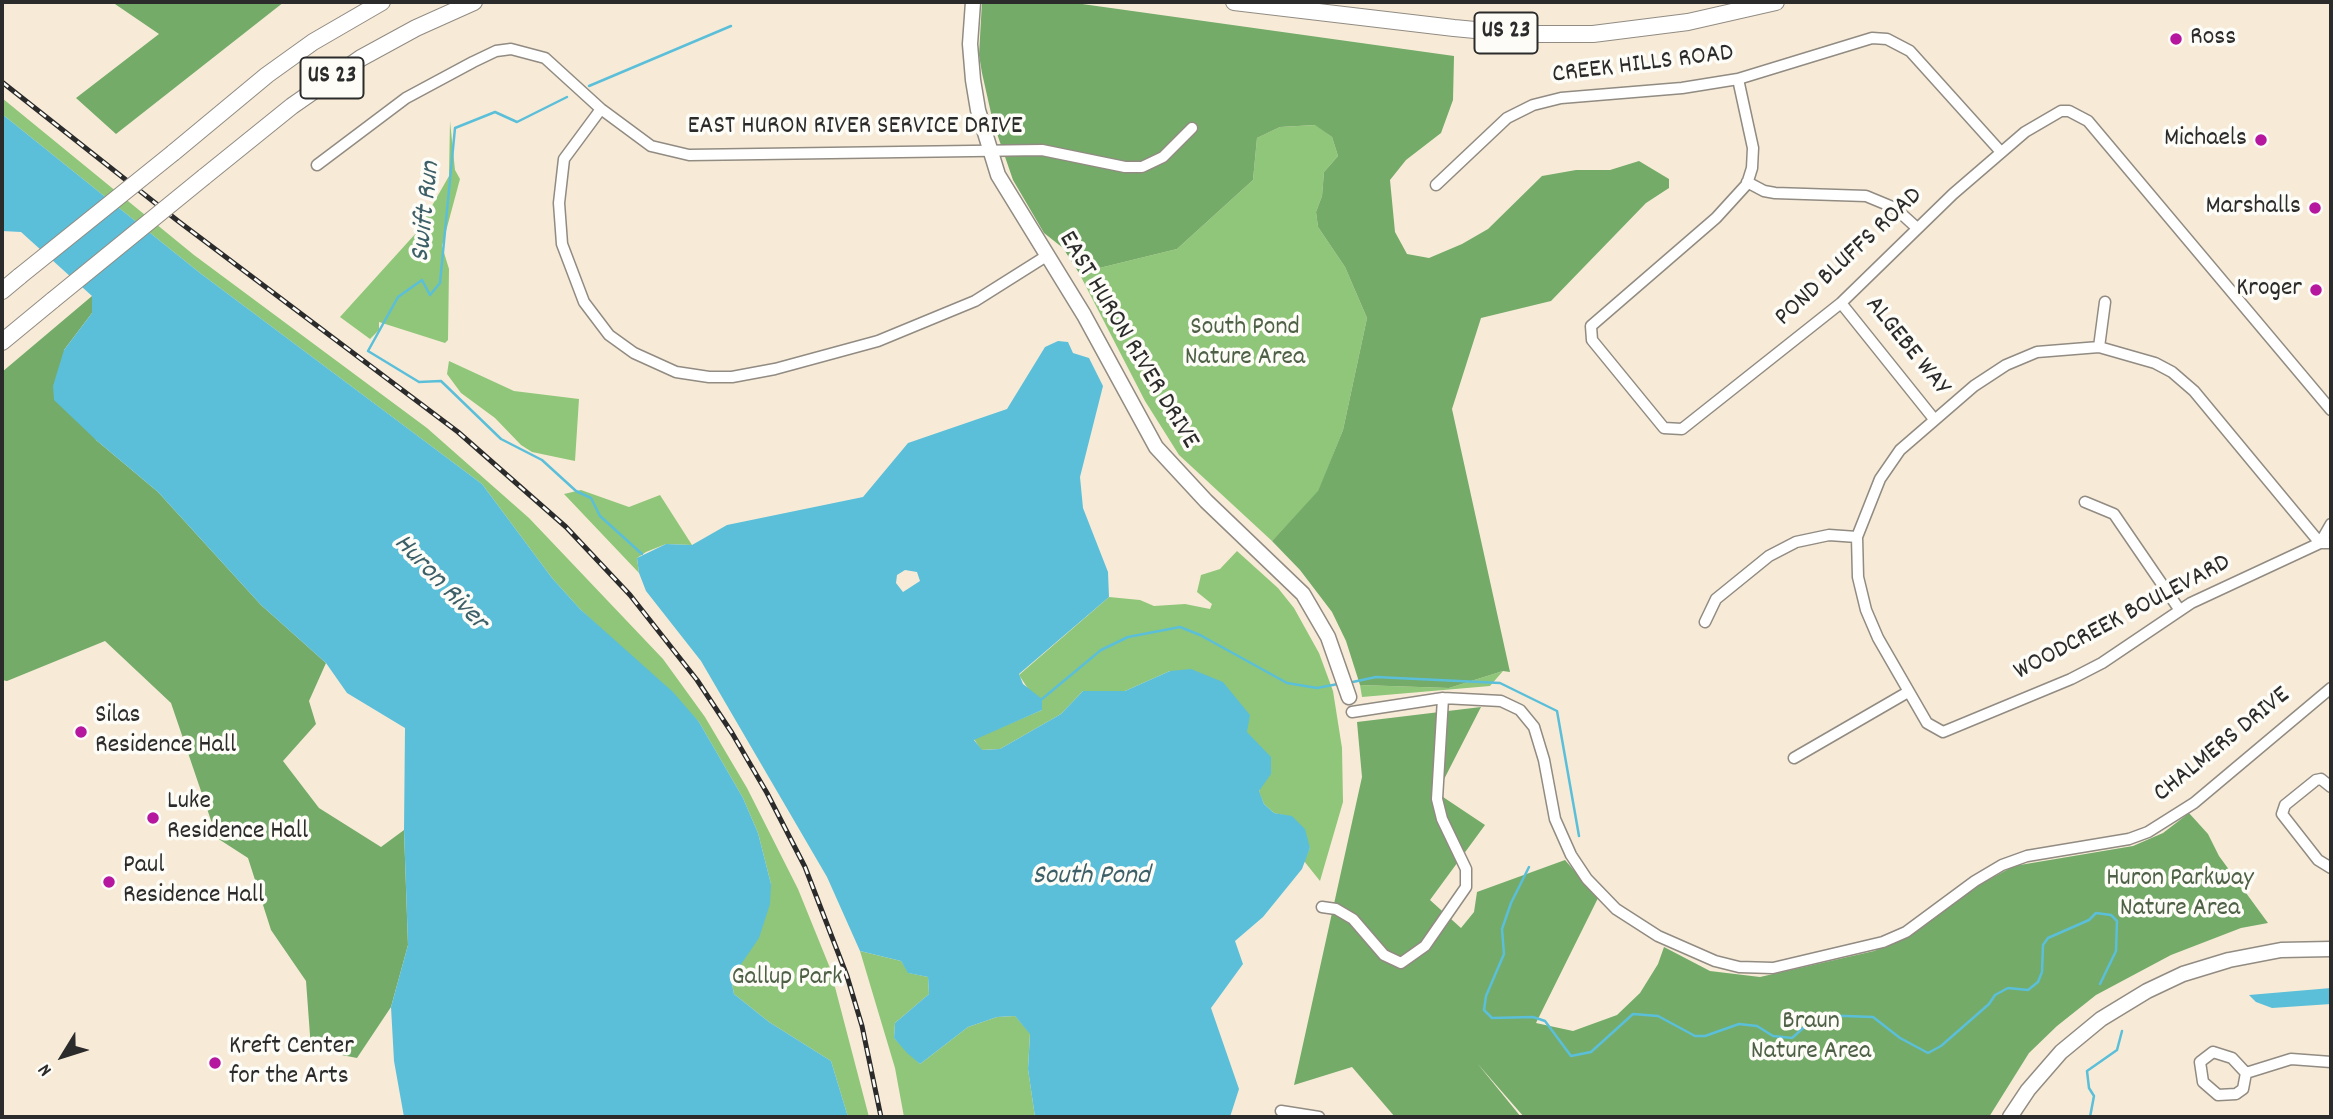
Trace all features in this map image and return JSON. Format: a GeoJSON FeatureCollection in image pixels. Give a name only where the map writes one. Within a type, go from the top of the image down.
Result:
{"type":"FeatureCollection","features":[{"type":"Feature","properties":{"kind":"highway","name":"US 23"},"geometry":{"type":"LineString","coordinates":[[2,291],[267,75],[313,42],[382,2]]}},
{"type":"Feature","properties":{"kind":"highway","name":"US 23"},"geometry":{"type":"LineString","coordinates":[[2,342],[292,106],[361,58],[416,27],[474,2]]}},
{"type":"Feature","properties":{"kind":"highway","name":"US 23"},"geometry":{"type":"LineString","coordinates":[[1234,2],[1517,34],[1593,34],[1688,22],[1776,2]]}},
{"type":"Feature","properties":{"kind":"main road","name":"EAST HURON RIVER DRIVE"},"geometry":{"type":"LineString","coordinates":[[973,2],[970,44],[973,80],[990,152],[1013,201],[1048,255],[1156,447],[1206,501],[1303,594],[1317,614],[1349,697]]}},
{"type":"Feature","properties":{"kind":"main road"},"geometry":{"type":"LineString","coordinates":[[2010,1117],[2028,1090],[2061,1052],[2101,1019],[2147,990],[2183,974],[2229,960],[2281,950],[2331,949]]}},
{"type":"Feature","properties":{"kind":"street","name":"CREEK HILLS ROAD"},"geometry":{"type":"LineString","coordinates":[[1436,185],[1507,118],[1533,104],[1561,97],[1682,88],[1738,79],[1857,41],[1886,39],[1910,51],[2001,152]]}},
{"type":"Feature","properties":{"kind":"street","name":"EAST HURON RIVER SERVICE DRIVE"},"geometry":{"type":"LineString","coordinates":[[317,165],[406,98],[496,51],[511,49],[545,58],[601,109],[651,146],[689,155],[990,152],[1042,149],[1125,167],[1142,167],[1163,157],[1192,128]]}},
{"type":"Feature","properties":{"kind":"street","name":"POND BLUFFS ROAD"},"geometry":{"type":"LineString","coordinates":[[1738,79],[1754,148],[1747,182],[1716,218],[1591,326],[1592,340],[1657,422],[1675,431],[1701,415],[1841,303],[1917,228],[2001,152],[2045,118],[2061,111],[2069,111],[2088,121],[2331,410]]}},
{"type":"Feature","properties":{"kind":"street"},"geometry":{"type":"LineString","coordinates":[[601,109],[564,159],[560,221],[568,265],[584,302],[619,345],[676,372],[732,377],[878,341],[975,301],[1048,255]]}},
{"type":"Feature","properties":{"kind":"street"},"geometry":{"type":"LineString","coordinates":[[1747,182],[1764,191],[1866,196],[1895,208],[1917,228]]}},
{"type":"Feature","properties":{"kind":"street"},"geometry":{"type":"LineString","coordinates":[[2099,347],[2105,302]]}},
{"type":"Feature","properties":{"kind":"street","name":"ALGEBE WAY"},"geometry":{"type":"LineString","coordinates":[[1841,303],[1934,419]]}},
{"type":"Feature","properties":{"kind":"street"},"geometry":{"type":"LineString","coordinates":[[1705,622],[1716,599],[1769,556],[1796,542],[1829,536],[1857,537],[1880,480],[1900,450],[1990,374],[2037,352],[2099,347],[2155,363],[2172,372],[2194,391],[2326,543]]}},
{"type":"Feature","properties":{"kind":"street"},"geometry":{"type":"LineString","coordinates":[[2085,502],[2113,514],[2179,609]]}},
{"type":"Feature","properties":{"kind":"street"},"geometry":{"type":"LineString","coordinates":[[2326,543],[2331,524]]}},
{"type":"Feature","properties":{"kind":"street","name":"WOODCREEK BOULEVARD"},"geometry":{"type":"LineString","coordinates":[[1857,537],[1858,577],[1866,610],[1908,692],[1931,727],[1949,731],[2071,679],[2102,663],[2179,609],[2326,543]]}},
{"type":"Feature","properties":{"kind":"street","name":"CHALMERS DRIVE"},"geometry":{"type":"LineString","coordinates":[[1352,712],[1443,698],[1501,701],[1520,710],[1534,727],[1544,760],[1555,819],[1571,855],[1587,879],[1616,909],[1658,936],[1715,961],[1739,967],[1773,968],[1883,942],[1906,932],[1975,881],[2002,865],[2027,856],[2129,839],[2148,832],[2193,803],[2331,688]]}},
{"type":"Feature","properties":{"kind":"street"},"geometry":{"type":"LineString","coordinates":[[1794,758],[1908,692]]}},
{"type":"Feature","properties":{"kind":"street"},"geometry":{"type":"LineString","coordinates":[[1322,907],[1336,909],[1353,919],[1388,959],[1401,963],[1424,946],[1466,887],[1466,869],[1442,819],[1437,799],[1443,698]]}},
{"type":"Feature","properties":{"kind":"street"},"geometry":{"type":"LineString","coordinates":[[2331,787],[2320,779],[2316,780],[2285,805],[2282,814],[2318,860],[2331,868]]}},
{"type":"Feature","properties":{"kind":"street"},"geometry":{"type":"LineString","coordinates":[[2213,1052],[2223,1053],[2241,1065],[2246,1073],[2244,1089],[2236,1094],[2218,1095],[2203,1082],[2200,1062],[2213,1052]]}},
{"type":"Feature","properties":{"kind":"street"},"geometry":{"type":"LineString","coordinates":[[2246,1073],[2291,1059],[2311,1058],[2331,1062]]}},
{"type":"Feature","properties":{"kind":"street"},"geometry":{"type":"LineString","coordinates":[[1281,1111],[1319,1117]]}},
{"type":"Feature","properties":{"kind":"green space"},"geometry":{"type":"Polygon","coordinates":[[[112,2],[284,2],[116,134],[76,98],[159,34],[112,2]]]}},
{"type":"Feature","properties":{"kind":"green space"},"geometry":{"type":"Polygon","coordinates":[[[982,2],[1068,2],[1454,56],[1453,100],[1441,133],[1406,160],[1390,180],[1395,232],[1407,254],[1429,258],[1488,229],[1542,176],[1576,170],[1610,170],[1639,161],[1669,179],[1669,188],[1646,203],[1551,301],[1481,318],[1452,409],[1510,672],[1503,671],[1449,688],[1360,685],[1346,641],[1332,612],[1300,570],[1272,541],[1318,491],[1343,430],[1367,318],[1345,267],[1318,227],[1316,212],[1322,196],[1324,172],[1338,156],[1332,137],[1315,125],[1280,127],[1257,138],[1253,180],[1177,249],[1079,273],[1063,248],[1044,233],[1013,180],[993,122],[982,73],[979,55],[982,2]]]}},
{"type":"Feature","properties":{"kind":"green space","name":"Gallup Park"},"geometry":{"type":"Polygon","coordinates":[[[2,98],[194,255],[427,428],[529,518],[663,659],[705,717],[747,788],[798,889],[830,968],[869,1117],[848,1117],[831,1061],[769,1022],[734,994],[731,979],[743,959],[771,884],[758,833],[743,798],[699,722],[580,609],[552,578],[482,484],[200,273],[2,114],[2,98]]]}},
{"type":"Feature","properties":{"kind":"green space"},"geometry":{"type":"Polygon","coordinates":[[[450,121],[455,170],[460,179],[442,246],[449,269],[448,340],[445,343],[379,322],[379,330],[370,339],[340,317],[417,232],[449,176],[450,121]]]}},
{"type":"Feature","properties":{"kind":"green space","name":"South Pond Nature Area"},"geometry":{"type":"Polygon","coordinates":[[[1316,125],[1332,137],[1338,156],[1324,172],[1322,196],[1316,212],[1318,227],[1345,267],[1367,318],[1343,430],[1318,492],[1272,541],[1179,455],[1145,401],[1079,273],[1177,249],[1253,180],[1257,138],[1280,127],[1316,125]]]}},
{"type":"Feature","properties":{"kind":"green space"},"geometry":{"type":"Polygon","coordinates":[[[92,296],[92,313],[64,350],[96,440],[158,492],[261,605],[326,663],[309,701],[316,724],[283,761],[319,808],[381,847],[404,830],[408,945],[391,1007],[357,1058],[311,1049],[306,981],[271,930],[248,858],[217,838],[171,703],[105,641],[7,681],[2,680],[2,372],[92,296]]]}},
{"type":"Feature","properties":{"kind":"green space"},"geometry":{"type":"Polygon","coordinates":[[[449,361],[514,391],[579,399],[575,461],[532,452],[521,445],[495,418],[461,393],[447,374],[449,361]]]}},
{"type":"Feature","properties":{"kind":"green space"},"geometry":{"type":"Polygon","coordinates":[[[581,490],[629,507],[660,495],[692,545],[666,544],[646,552],[637,558],[639,573],[564,494],[581,490]]]}},
{"type":"Feature","properties":{"kind":"green space"},"geometry":{"type":"Polygon","coordinates":[[[1237,551],[1278,588],[1294,608],[1319,653],[1333,691],[1342,748],[1343,802],[1320,881],[1304,861],[1310,848],[1292,817],[1274,813],[1264,804],[1259,792],[1261,784],[1170,671],[1125,691],[1083,691],[1061,714],[1000,749],[981,750],[974,739],[1042,710],[1019,675],[1109,597],[1140,600],[1154,606],[1185,604],[1210,609],[1212,604],[1197,592],[1201,575],[1220,569],[1237,551]]]}},
{"type":"Feature","properties":{"kind":"green space"},"geometry":{"type":"Polygon","coordinates":[[[1503,671],[1490,686],[1362,697],[1360,685],[1449,688],[1503,671]]]}},
{"type":"Feature","properties":{"kind":"green space"},"geometry":{"type":"Polygon","coordinates":[[[1481,707],[1437,793],[1485,825],[1430,900],[1461,928],[1474,912],[1477,892],[1565,860],[1598,898],[1536,1023],[1573,1031],[1617,1015],[1640,993],[1658,964],[1664,947],[1710,971],[1760,977],[1874,951],[1913,934],[1975,887],[2014,866],[2133,846],[2163,833],[2189,813],[2208,834],[2219,856],[2268,923],[2241,928],[2171,955],[2096,995],[2029,1053],[1989,1117],[1524,1117],[1477,1063],[1521,1117],[1395,1117],[1352,1067],[1294,1085],[1362,777],[1357,722],[1481,707]]]}},
{"type":"Feature","properties":{"kind":"green space"},"geometry":{"type":"Polygon","coordinates":[[[860,951],[901,961],[909,973],[928,977],[929,994],[895,1023],[894,1038],[920,1064],[968,1027],[997,1017],[1015,1016],[1030,1033],[1028,1069],[1035,1117],[904,1117],[895,1068],[860,951]]]}},
{"type":"Feature","properties":{"kind":"water","name":"Huron River"},"geometry":{"type":"Polygon","coordinates":[[[2,114],[200,273],[482,484],[552,578],[580,609],[673,692],[699,722],[743,798],[758,833],[771,884],[770,904],[759,938],[731,979],[734,994],[769,1022],[831,1061],[848,1117],[404,1117],[394,1061],[391,1007],[408,945],[404,830],[405,728],[347,693],[326,663],[261,605],[158,492],[96,440],[54,400],[53,386],[64,350],[92,313],[92,296],[21,232],[2,231],[2,114]]]}},
{"type":"Feature","properties":{"kind":"water","name":"South Pond"},"geometry":{"type":"Polygon","coordinates":[[[1058,341],[1068,342],[1073,353],[1089,358],[1103,386],[1080,477],[1083,508],[1108,572],[1109,597],[1019,674],[1023,684],[1042,699],[1042,710],[974,740],[982,750],[1000,749],[1061,714],[1083,691],[1125,691],[1170,671],[1191,669],[1223,682],[1250,715],[1247,732],[1271,757],[1271,774],[1259,791],[1264,804],[1274,813],[1292,816],[1305,829],[1310,848],[1302,869],[1263,917],[1235,941],[1243,964],[1211,1008],[1239,1089],[1230,1117],[1035,1117],[1028,1069],[1030,1034],[1015,1016],[997,1017],[968,1027],[920,1064],[907,1053],[894,1038],[895,1023],[929,994],[928,977],[908,973],[901,961],[860,951],[827,877],[701,661],[646,591],[639,573],[637,558],[666,544],[692,545],[727,525],[863,497],[908,443],[1007,409],[1045,347],[1058,341]],[[905,570],[897,575],[896,583],[903,592],[920,581],[917,572],[905,570]]]}},
{"type":"Feature","properties":{"kind":"water"},"geometry":{"type":"Polygon","coordinates":[[[2331,988],[2331,1004],[2272,1008],[2256,1002],[2249,995],[2331,988]]]}},
{"type":"Feature","properties":{"kind":"waterway","name":"Swift Run"},"geometry":{"type":"LineString","coordinates":[[589,86],[731,26]]}},
{"type":"Feature","properties":{"kind":"waterway","name":"Swift Run"},"geometry":{"type":"LineString","coordinates":[[567,97],[517,122],[495,112],[455,128],[440,283],[430,295],[422,280],[398,297],[368,351],[419,382],[441,381],[501,439],[542,460],[576,491],[591,498],[600,516],[642,554]]}},
{"type":"Feature","properties":{"kind":"waterway"},"geometry":{"type":"LineString","coordinates":[[1042,699],[1101,650],[1128,637],[1180,627],[1200,635],[1287,683],[1317,688],[1338,684]]}},
{"type":"Feature","properties":{"kind":"waterway"},"geometry":{"type":"LineString","coordinates":[[1348,683],[1376,677],[1500,683],[1557,711],[1579,836]]}},
{"type":"Feature","properties":{"kind":"waterway"},"geometry":{"type":"LineString","coordinates":[[1529,867],[1511,903],[1502,929],[1504,954],[1486,996],[1484,1010],[1492,1018],[1533,1017],[1545,1021],[1571,1056],[1591,1052],[1633,1014],[1658,1016],[1695,1036],[1705,1036],[1739,1024],[1757,1026],[1773,1036],[1792,1038],[1818,1015],[1873,1017],[1900,1038],[1928,1053],[1941,1046],[1989,1004],[1995,995],[2008,988],[2028,990],[2038,982],[2042,972],[2043,945],[2048,938],[2089,920],[2096,913],[2111,915],[2117,921],[2116,951],[2100,984]]}},
{"type":"Feature","properties":{"kind":"waterway"},"geometry":{"type":"LineString","coordinates":[[2090,1117],[2094,1096],[2089,1088],[2087,1071],[2117,1050],[2122,1031]]}},
{"type":"Feature","properties":{"kind":"railway"},"geometry":{"type":"LineString","coordinates":[[2,82],[178,221],[458,432],[566,527],[630,595],[697,680],[732,733],[805,867],[847,976],[862,1026],[881,1117]]}},
{"type":"Feature","properties":{"kind":"place","name":"Ross"},"geometry":{"type":"Point","coordinates":[2176,39]}},
{"type":"Feature","properties":{"kind":"place","name":"Michaels"},"geometry":{"type":"Point","coordinates":[2261,140]}},
{"type":"Feature","properties":{"kind":"place","name":"Marshalls"},"geometry":{"type":"Point","coordinates":[2315,208]}},
{"type":"Feature","properties":{"kind":"place","name":"Kroger"},"geometry":{"type":"Point","coordinates":[2316,290]}},
{"type":"Feature","properties":{"kind":"place","name":"Silas Residence Hall"},"geometry":{"type":"Point","coordinates":[81,732]}},
{"type":"Feature","properties":{"kind":"place","name":"Luke Residence Hall"},"geometry":{"type":"Point","coordinates":[153,818]}},
{"type":"Feature","properties":{"kind":"place","name":"Paul Residence Hall"},"geometry":{"type":"Point","coordinates":[109,882]}},
{"type":"Feature","properties":{"kind":"place","name":"Kreft Center for the Arts"},"geometry":{"type":"Point","coordinates":[215,1063]}},
{"type":"Feature","properties":{"kind":"park label","name":"Huron Parkway Nature Area"},"geometry":{"type":"Point","coordinates":[2180,895]}},
{"type":"Feature","properties":{"kind":"park label","name":"Braun Nature Area"},"geometry":{"type":"Point","coordinates":[1811,1038]}}]}
